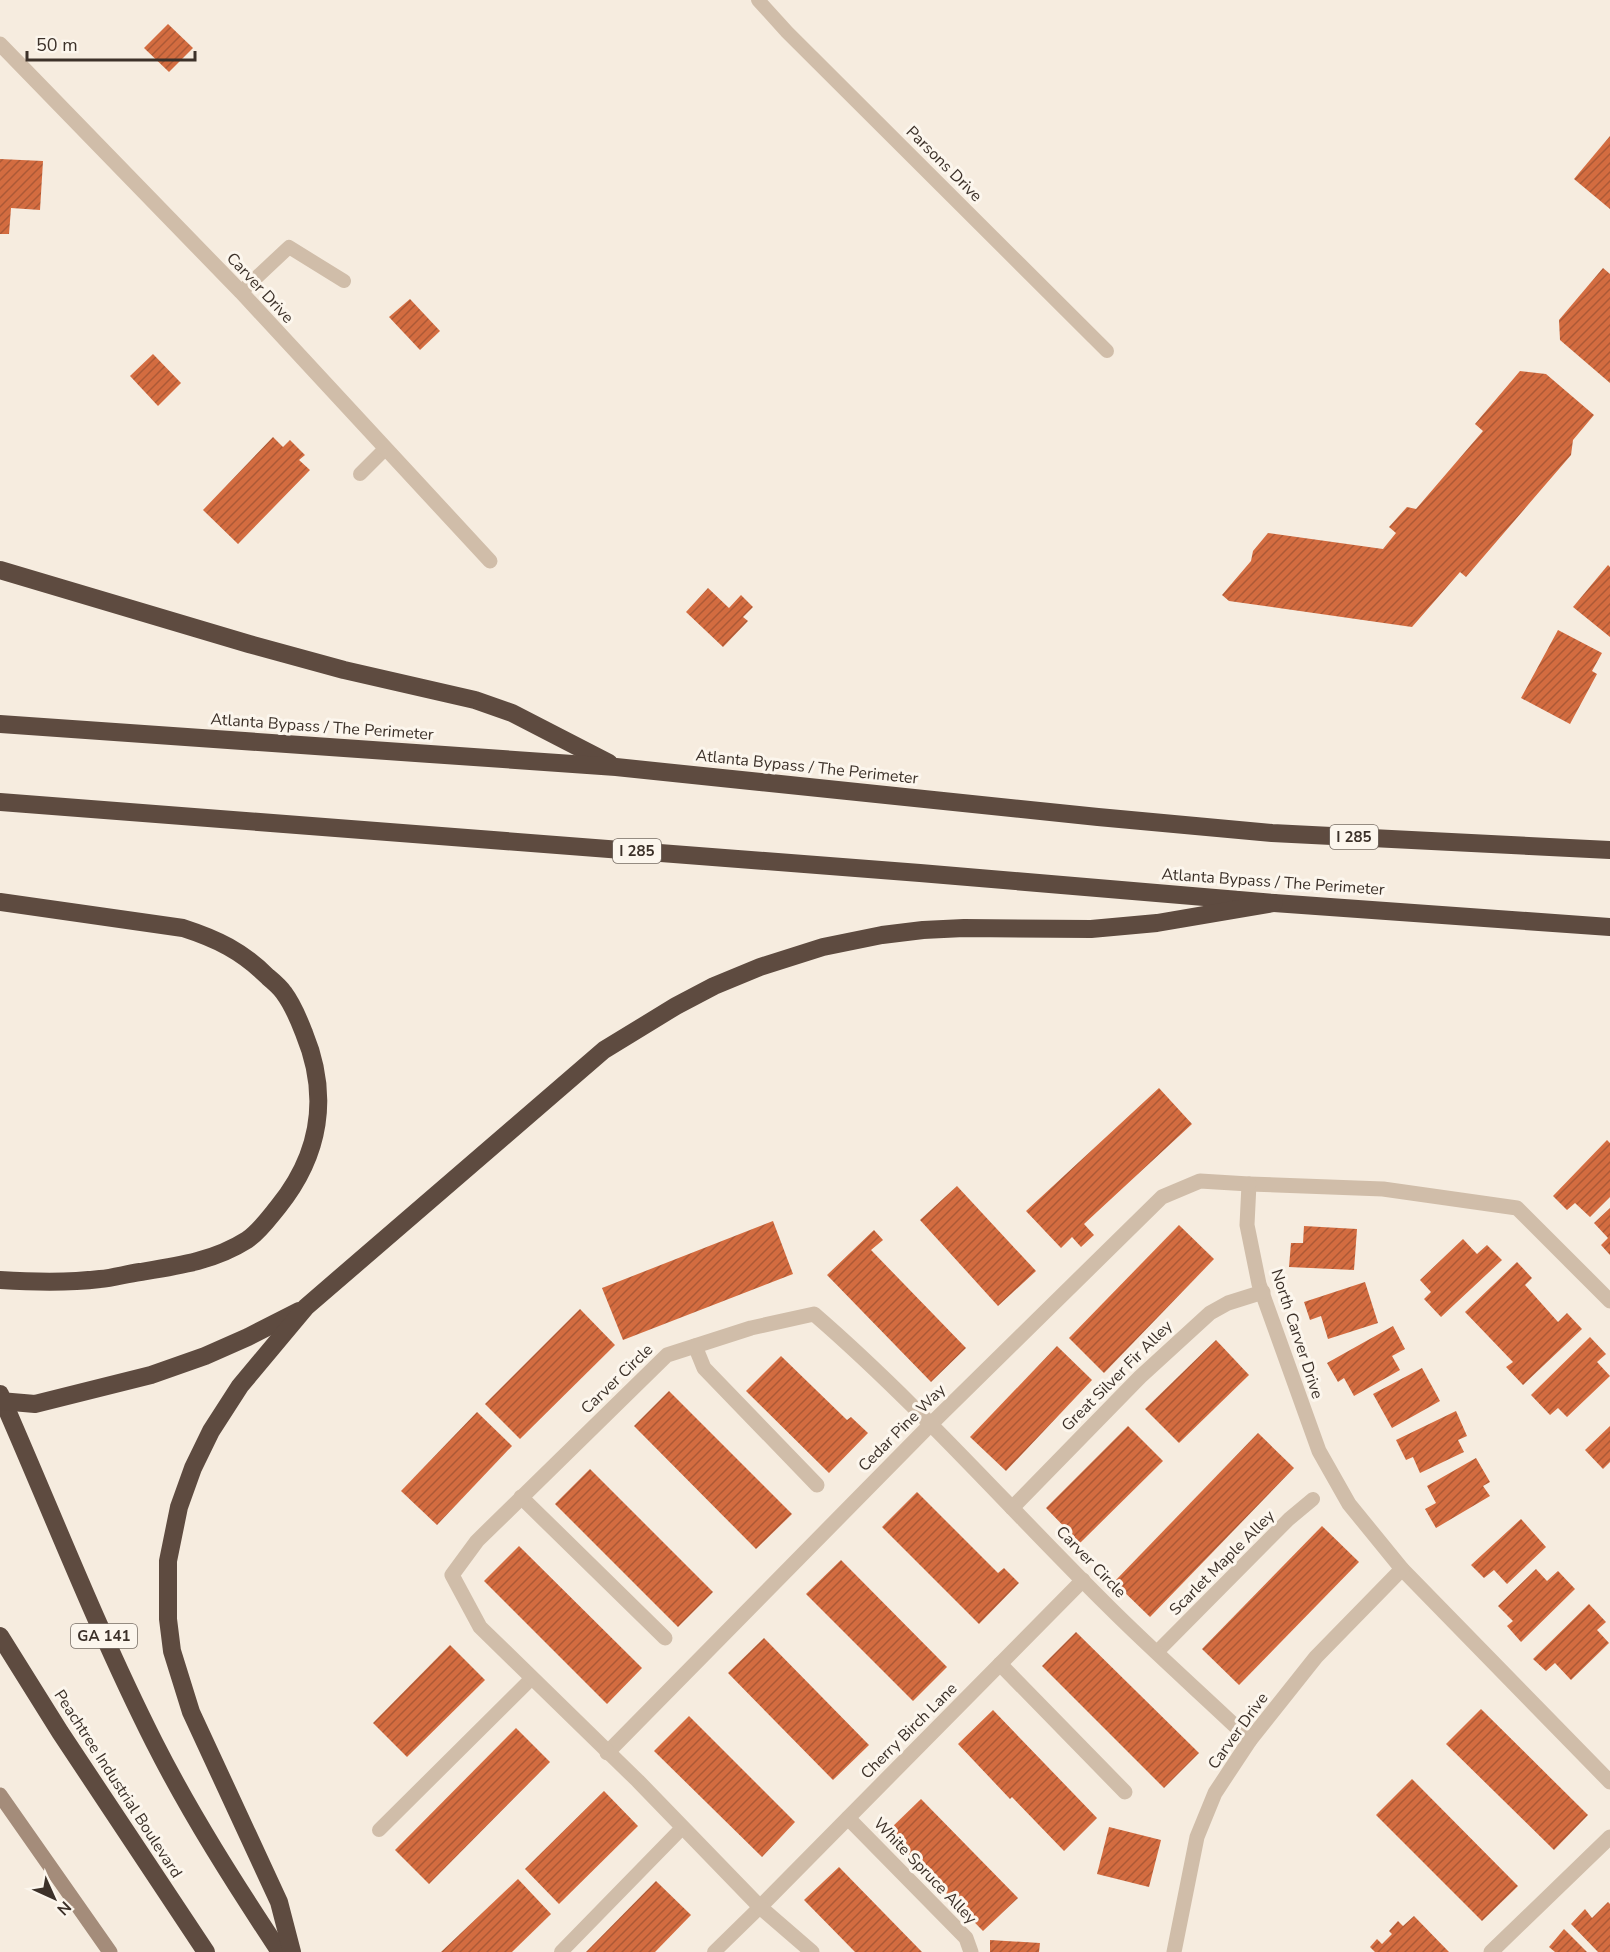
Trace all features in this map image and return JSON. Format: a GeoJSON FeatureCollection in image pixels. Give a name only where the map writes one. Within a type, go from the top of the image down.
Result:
{"type":"FeatureCollection","features":[{"type":"Feature","properties":{"kind":"highway"},"geometry":{"type":"LineString","coordinates":[[0,570],[259,647],[344,670],[475,700],[512,713],[616,767]]}},
{"type":"Feature","properties":{"kind":"highway"},"geometry":{"type":"LineString","coordinates":[[0,717],[32,726]]}},
{"type":"Feature","properties":{"kind":"highway","name":"Atlanta Bypass / The Perimeter"},"geometry":{"type":"LineString","coordinates":[[0,724],[616,767],[1272,833],[1610,850]]}},
{"type":"Feature","properties":{"kind":"highway","name":"Atlanta Bypass / The Perimeter"},"geometry":{"type":"LineString","coordinates":[[0,802],[920,873],[1274,903],[1610,927]]}},
{"type":"Feature","properties":{"kind":"highway"},"geometry":{"type":"LineString","coordinates":[[0,902],[183,928],[210,937],[241,953],[284,992],[298,1017],[314,1056],[318,1094],[317,1124],[312,1148],[304,1169],[291,1192],[250,1238],[224,1254],[170,1269],[100,1279],[31,1282],[0,1280]]}},
{"type":"Feature","properties":{"kind":"highway"},"geometry":{"type":"LineString","coordinates":[[292,1952],[279,1902],[191,1712],[172,1651],[168,1619],[168,1561],[179,1507],[193,1468],[211,1431],[240,1386],[306,1307],[604,1050],[676,1006],[723,982],[760,967],[823,947],[882,935],[964,928],[1091,929],[1157,923],[1274,903]]}},
{"type":"Feature","properties":{"kind":"highway"},"geometry":{"type":"LineString","coordinates":[[1,1399],[34,1404],[151,1375],[205,1356],[306,1307]]}},
{"type":"Feature","properties":{"kind":"highway","name":"GA 141"},"geometry":{"type":"LineString","coordinates":[[1,1399],[98,1624],[154,1743],[220,1861],[280,1952]]}},
{"type":"Feature","properties":{"kind":"highway","name":"Peachtree Industrial Boulevard"},"geometry":{"type":"LineString","coordinates":[[0,1636],[60,1732],[206,1952]]}},
{"type":"Feature","properties":{"kind":"highway"},"geometry":{"type":"LineString","coordinates":[[0,1659],[60,1732]]}},
{"type":"Feature","properties":{"kind":"main road"},"geometry":{"type":"LineString","coordinates":[[0,1795],[110,1952]]}},
{"type":"Feature","properties":{"kind":"street","name":"Carver Drive"},"geometry":{"type":"LineString","coordinates":[[0,44],[241,292],[490,561]]}},
{"type":"Feature","properties":{"kind":"street","name":"Cedar Pine Way"},"geometry":{"type":"LineString","coordinates":[[608,1753],[930,1425],[1162,1197],[1200,1181],[1249,1184]]}},
{"type":"Feature","properties":{"kind":"street","name":"North Carver Drive"},"geometry":{"type":"LineString","coordinates":[[1249,1184],[1246,1224],[1263,1292],[1319,1451],[1348,1504],[1402,1569],[1610,1782]]}},
{"type":"Feature","properties":{"kind":"street"},"geometry":{"type":"LineString","coordinates":[[1249,1184],[1383,1190],[1517,1208],[1610,1301]]}},
{"type":"Feature","properties":{"kind":"street","name":"Great Silver Fir Alley"},"geometry":{"type":"LineString","coordinates":[[1012,1508],[1140,1377],[1209,1313],[1227,1303],[1263,1292]]}},
{"type":"Feature","properties":{"kind":"street","name":"Carver Circle"},"geometry":{"type":"LineString","coordinates":[[812,1952],[760,1907],[638,1781],[480,1627],[452,1575],[477,1540],[667,1355],[751,1328],[814,1314],[846,1342],[930,1425],[1107,1605],[1250,1740]]}},
{"type":"Feature","properties":{"kind":"street"},"geometry":{"type":"LineString","coordinates":[[695,1346],[704,1368],[817,1485]]}},
{"type":"Feature","properties":{"kind":"street"},"geometry":{"type":"LineString","coordinates":[[521,1497],[665,1638]]}},
{"type":"Feature","properties":{"kind":"street","name":"Carver Drive"},"geometry":{"type":"LineString","coordinates":[[1174,1952],[1197,1837],[1215,1793],[1250,1740],[1316,1657],[1402,1569]]}},
{"type":"Feature","properties":{"kind":"street","name":"Cherry Birch Lane"},"geometry":{"type":"LineString","coordinates":[[760,1907],[1083,1580]]}},
{"type":"Feature","properties":{"kind":"street"},"geometry":{"type":"LineString","coordinates":[[1000,1664],[1125,1792]]}},
{"type":"Feature","properties":{"kind":"street","name":"White Spruce Alley"},"geometry":{"type":"LineString","coordinates":[[848,1818],[966,1938],[971,1952]]}},
{"type":"Feature","properties":{"kind":"street"},"geometry":{"type":"LineString","coordinates":[[1491,1952],[1610,1837]]}},
{"type":"Feature","properties":{"kind":"lane","name":"Parsons Drive"},"geometry":{"type":"LineString","coordinates":[[758,0],[787,32],[1107,351]]}},
{"type":"Feature","properties":{"kind":"lane"},"geometry":{"type":"LineString","coordinates":[[241,292],[289,247],[344,281]]}},
{"type":"Feature","properties":{"kind":"lane"},"geometry":{"type":"LineString","coordinates":[[360,474],[386,449]]}},
{"type":"Feature","properties":{"kind":"lane","name":"Scarlet Maple Alley"},"geometry":{"type":"LineString","coordinates":[[1157,1652],[1288,1519],[1313,1499]]}},
{"type":"Feature","properties":{"kind":"lane"},"geometry":{"type":"LineString","coordinates":[[379,1830],[532,1678]]}},
{"type":"Feature","properties":{"kind":"lane"},"geometry":{"type":"LineString","coordinates":[[561,1952],[682,1828]]}},
{"type":"Feature","properties":{"kind":"lane"},"geometry":{"type":"LineString","coordinates":[[714,1952],[760,1907]]}},
{"type":"Feature","properties":{"kind":"building"},"geometry":{"type":"Polygon","coordinates":[[[168,24],[193,48],[169,72],[144,48],[168,24]]]}},
{"type":"Feature","properties":{"kind":"building"},"geometry":{"type":"Polygon","coordinates":[[[1610,136],[1610,209],[1574,179],[1610,136]]]}},
{"type":"Feature","properties":{"kind":"building"},"geometry":{"type":"Polygon","coordinates":[[[0,159],[43,161],[40,210],[11,208],[9,234],[0,234],[0,159]]]}},
{"type":"Feature","properties":{"kind":"building"},"geometry":{"type":"Polygon","coordinates":[[[1603,268],[1610,274],[1610,383],[1560,340],[1559,320],[1603,268]]]}},
{"type":"Feature","properties":{"kind":"building"},"geometry":{"type":"Polygon","coordinates":[[[410,299],[440,331],[420,350],[389,317],[410,299]]]}},
{"type":"Feature","properties":{"kind":"building"},"geometry":{"type":"Polygon","coordinates":[[[153,354],[181,383],[158,406],[130,376],[153,354]]]}},
{"type":"Feature","properties":{"kind":"building"},"geometry":{"type":"Polygon","coordinates":[[[1520,371],[1546,374],[1594,415],[1573,440],[1571,455],[1466,577],[1460,572],[1412,627],[1229,601],[1222,595],[1251,561],[1253,551],[1268,533],[1383,549],[1396,533],[1389,527],[1407,507],[1416,509],[1483,431],[1475,424],[1520,371]]]}},
{"type":"Feature","properties":{"kind":"building"},"geometry":{"type":"Polygon","coordinates":[[[273,437],[283,447],[290,440],[305,455],[299,460],[310,470],[238,544],[203,510],[273,437]]]}},
{"type":"Feature","properties":{"kind":"building"},"geometry":{"type":"Polygon","coordinates":[[[1608,565],[1610,567],[1610,637],[1573,607],[1608,565]]]}},
{"type":"Feature","properties":{"kind":"building"},"geometry":{"type":"Polygon","coordinates":[[[708,588],[729,608],[741,595],[753,607],[743,617],[748,621],[723,647],[686,612],[708,588]]]}},
{"type":"Feature","properties":{"kind":"building"},"geometry":{"type":"Polygon","coordinates":[[[1558,630],[1602,653],[1592,671],[1597,674],[1570,724],[1521,698],[1558,630]]]}},
{"type":"Feature","properties":{"kind":"building"},"geometry":{"type":"Polygon","coordinates":[[[1159,1088],[1192,1124],[1084,1224],[1094,1235],[1081,1247],[1072,1237],[1061,1248],[1026,1211],[1159,1088]]]}},
{"type":"Feature","properties":{"kind":"building"},"geometry":{"type":"Polygon","coordinates":[[[1607,1140],[1610,1143],[1610,1197],[1590,1217],[1575,1203],[1567,1210],[1553,1196],[1607,1140]]]}},
{"type":"Feature","properties":{"kind":"building"},"geometry":{"type":"Polygon","coordinates":[[[957,1186],[1036,1271],[998,1306],[920,1220],[957,1186]]]}},
{"type":"Feature","properties":{"kind":"building"},"geometry":{"type":"Polygon","coordinates":[[[1610,1208],[1610,1255],[1601,1245],[1608,1238],[1594,1223],[1610,1208]]]}},
{"type":"Feature","properties":{"kind":"building"},"geometry":{"type":"Polygon","coordinates":[[[773,1221],[793,1274],[623,1340],[602,1288],[773,1221]]]}},
{"type":"Feature","properties":{"kind":"building"},"geometry":{"type":"Polygon","coordinates":[[[1179,1225],[1214,1259],[1104,1373],[1069,1338],[1179,1225]]]}},
{"type":"Feature","properties":{"kind":"building"},"geometry":{"type":"Polygon","coordinates":[[[1304,1226],[1357,1229],[1354,1270],[1289,1267],[1291,1243],[1303,1243],[1304,1226]]]}},
{"type":"Feature","properties":{"kind":"building"},"geometry":{"type":"Polygon","coordinates":[[[874,1230],[883,1240],[871,1250],[966,1348],[931,1382],[827,1275],[874,1230]]]}},
{"type":"Feature","properties":{"kind":"building"},"geometry":{"type":"Polygon","coordinates":[[[1463,1239],[1477,1254],[1487,1245],[1502,1260],[1441,1317],[1424,1299],[1431,1292],[1420,1280],[1463,1239]]]}},
{"type":"Feature","properties":{"kind":"building"},"geometry":{"type":"Polygon","coordinates":[[[1517,1262],[1532,1278],[1525,1285],[1558,1322],[1567,1313],[1582,1329],[1523,1385],[1506,1367],[1513,1362],[1465,1312],[1517,1262]]]}},
{"type":"Feature","properties":{"kind":"building"},"geometry":{"type":"Polygon","coordinates":[[[1365,1282],[1378,1323],[1328,1339],[1321,1316],[1310,1320],[1304,1302],[1365,1282]]]}},
{"type":"Feature","properties":{"kind":"building"},"geometry":{"type":"Polygon","coordinates":[[[580,1309],[615,1345],[520,1439],[485,1404],[580,1309]]]}},
{"type":"Feature","properties":{"kind":"building"},"geometry":{"type":"Polygon","coordinates":[[[1393,1326],[1405,1349],[1392,1356],[1400,1370],[1354,1396],[1344,1378],[1338,1382],[1327,1363],[1393,1326]]]}},
{"type":"Feature","properties":{"kind":"building"},"geometry":{"type":"Polygon","coordinates":[[[1590,1337],[1606,1354],[1597,1362],[1610,1376],[1567,1417],[1558,1408],[1550,1415],[1531,1395],[1590,1337]]]}},
{"type":"Feature","properties":{"kind":"building"},"geometry":{"type":"Polygon","coordinates":[[[1216,1340],[1249,1375],[1179,1443],[1145,1409],[1216,1340]]]}},
{"type":"Feature","properties":{"kind":"building"},"geometry":{"type":"Polygon","coordinates":[[[1057,1346],[1092,1380],[1006,1471],[970,1437],[1057,1346]]]}},
{"type":"Feature","properties":{"kind":"building"},"geometry":{"type":"Polygon","coordinates":[[[781,1356],[847,1420],[851,1417],[868,1433],[829,1473],[746,1391],[781,1356]]]}},
{"type":"Feature","properties":{"kind":"building"},"geometry":{"type":"Polygon","coordinates":[[[1422,1368],[1440,1401],[1392,1428],[1373,1394],[1422,1368]]]}},
{"type":"Feature","properties":{"kind":"building"},"geometry":{"type":"Polygon","coordinates":[[[669,1391],[792,1514],[756,1549],[634,1426],[669,1391]]]}},
{"type":"Feature","properties":{"kind":"building"},"geometry":{"type":"Polygon","coordinates":[[[1456,1411],[1467,1436],[1458,1440],[1464,1452],[1420,1473],[1413,1457],[1406,1460],[1396,1440],[1456,1411]]]}},
{"type":"Feature","properties":{"kind":"building"},"geometry":{"type":"Polygon","coordinates":[[[477,1412],[512,1446],[437,1525],[401,1491],[477,1412]]]}},
{"type":"Feature","properties":{"kind":"building"},"geometry":{"type":"Polygon","coordinates":[[[1128,1426],[1163,1461],[1080,1543],[1046,1508],[1128,1426]]]}},
{"type":"Feature","properties":{"kind":"building"},"geometry":{"type":"Polygon","coordinates":[[[1610,1426],[1610,1462],[1603,1469],[1585,1450],[1610,1426]]]}},
{"type":"Feature","properties":{"kind":"building"},"geometry":{"type":"Polygon","coordinates":[[[1258,1433],[1294,1468],[1150,1617],[1114,1582],[1258,1433]]]}},
{"type":"Feature","properties":{"kind":"building"},"geometry":{"type":"Polygon","coordinates":[[[1476,1458],[1490,1482],[1483,1486],[1490,1496],[1436,1528],[1425,1509],[1436,1503],[1427,1486],[1476,1458]]]}},
{"type":"Feature","properties":{"kind":"building"},"geometry":{"type":"Polygon","coordinates":[[[590,1469],[713,1592],[678,1627],[555,1504],[590,1469]]]}},
{"type":"Feature","properties":{"kind":"building"},"geometry":{"type":"Polygon","coordinates":[[[917,1492],[998,1573],[1004,1568],[1019,1583],[979,1624],[882,1527],[917,1492]]]}},
{"type":"Feature","properties":{"kind":"building"},"geometry":{"type":"Polygon","coordinates":[[[1521,1519],[1546,1547],[1507,1584],[1494,1570],[1484,1578],[1471,1565],[1521,1519]]]}},
{"type":"Feature","properties":{"kind":"building"},"geometry":{"type":"Polygon","coordinates":[[[1322,1526],[1359,1562],[1239,1685],[1202,1649],[1322,1526]]]}},
{"type":"Feature","properties":{"kind":"building"},"geometry":{"type":"Polygon","coordinates":[[[519,1546],[642,1668],[607,1704],[484,1581],[519,1546]]]}},
{"type":"Feature","properties":{"kind":"building"},"geometry":{"type":"Polygon","coordinates":[[[841,1560],[947,1667],[913,1701],[806,1594],[841,1560]]]}},
{"type":"Feature","properties":{"kind":"building"},"geometry":{"type":"Polygon","coordinates":[[[1536,1569],[1547,1581],[1558,1571],[1575,1589],[1521,1642],[1507,1626],[1513,1621],[1498,1606],[1536,1569]]]}},
{"type":"Feature","properties":{"kind":"building"},"geometry":{"type":"Polygon","coordinates":[[[1589,1604],[1606,1622],[1597,1630],[1609,1643],[1571,1680],[1555,1663],[1546,1671],[1533,1659],[1589,1604]]]}},
{"type":"Feature","properties":{"kind":"building"},"geometry":{"type":"Polygon","coordinates":[[[1076,1632],[1199,1753],[1164,1788],[1042,1666],[1076,1632]]]}},
{"type":"Feature","properties":{"kind":"building"},"geometry":{"type":"Polygon","coordinates":[[[764,1638],[869,1745],[833,1780],[728,1673],[764,1638]]]}},
{"type":"Feature","properties":{"kind":"building"},"geometry":{"type":"Polygon","coordinates":[[[450,1645],[485,1680],[407,1757],[373,1723],[450,1645]]]}},
{"type":"Feature","properties":{"kind":"building"},"geometry":{"type":"Polygon","coordinates":[[[1481,1709],[1588,1815],[1554,1850],[1446,1744],[1481,1709]]]}},
{"type":"Feature","properties":{"kind":"building"},"geometry":{"type":"Polygon","coordinates":[[[993,1710],[1097,1818],[1064,1851],[958,1744],[993,1710]]]}},
{"type":"Feature","properties":{"kind":"building"},"geometry":{"type":"Polygon","coordinates":[[[689,1716],[795,1822],[762,1857],[654,1751],[689,1716]]]}},
{"type":"Feature","properties":{"kind":"building"},"geometry":{"type":"Polygon","coordinates":[[[516,1728],[550,1762],[429,1884],[395,1850],[516,1728]]]}},
{"type":"Feature","properties":{"kind":"building"},"geometry":{"type":"Polygon","coordinates":[[[1412,1779],[1518,1886],[1482,1921],[1376,1815],[1412,1779]]]}},
{"type":"Feature","properties":{"kind":"building"},"geometry":{"type":"Polygon","coordinates":[[[604,1791],[638,1826],[559,1904],[525,1869],[604,1791]]]}},
{"type":"Feature","properties":{"kind":"building"},"geometry":{"type":"Polygon","coordinates":[[[921,1799],[1018,1898],[983,1931],[887,1832],[921,1799]]]}},
{"type":"Feature","properties":{"kind":"building"},"geometry":{"type":"Polygon","coordinates":[[[1109,1827],[1161,1840],[1149,1887],[1097,1874],[1109,1827]]]}},
{"type":"Feature","properties":{"kind":"building"},"geometry":{"type":"Polygon","coordinates":[[[839,1867],[922,1952],[855,1952],[804,1900],[839,1867]]]}},
{"type":"Feature","properties":{"kind":"building"},"geometry":{"type":"Polygon","coordinates":[[[518,1879],[551,1914],[512,1952],[441,1952],[518,1879]]]}},
{"type":"Feature","properties":{"kind":"building"},"geometry":{"type":"Polygon","coordinates":[[[656,1881],[691,1915],[655,1952],[586,1952],[656,1881]]]}},
{"type":"Feature","properties":{"kind":"building"},"geometry":{"type":"Polygon","coordinates":[[[1608,1902],[1610,1904],[1610,1952],[1598,1952],[1571,1924],[1585,1909],[1592,1918],[1608,1902]]]}},
{"type":"Feature","properties":{"kind":"building"},"geometry":{"type":"Polygon","coordinates":[[[1414,1916],[1449,1952],[1375,1952],[1370,1947],[1377,1939],[1382,1944],[1392,1934],[1389,1931],[1398,1921],[1403,1926],[1414,1916]]]}},
{"type":"Feature","properties":{"kind":"building"},"geometry":{"type":"Polygon","coordinates":[[[1564,1929],[1587,1952],[1555,1952],[1549,1947],[1564,1929]]]}},
{"type":"Feature","properties":{"kind":"building"},"geometry":{"type":"Polygon","coordinates":[[[990,1940],[1040,1943],[1039,1952],[990,1952],[990,1940]]]}}]}
